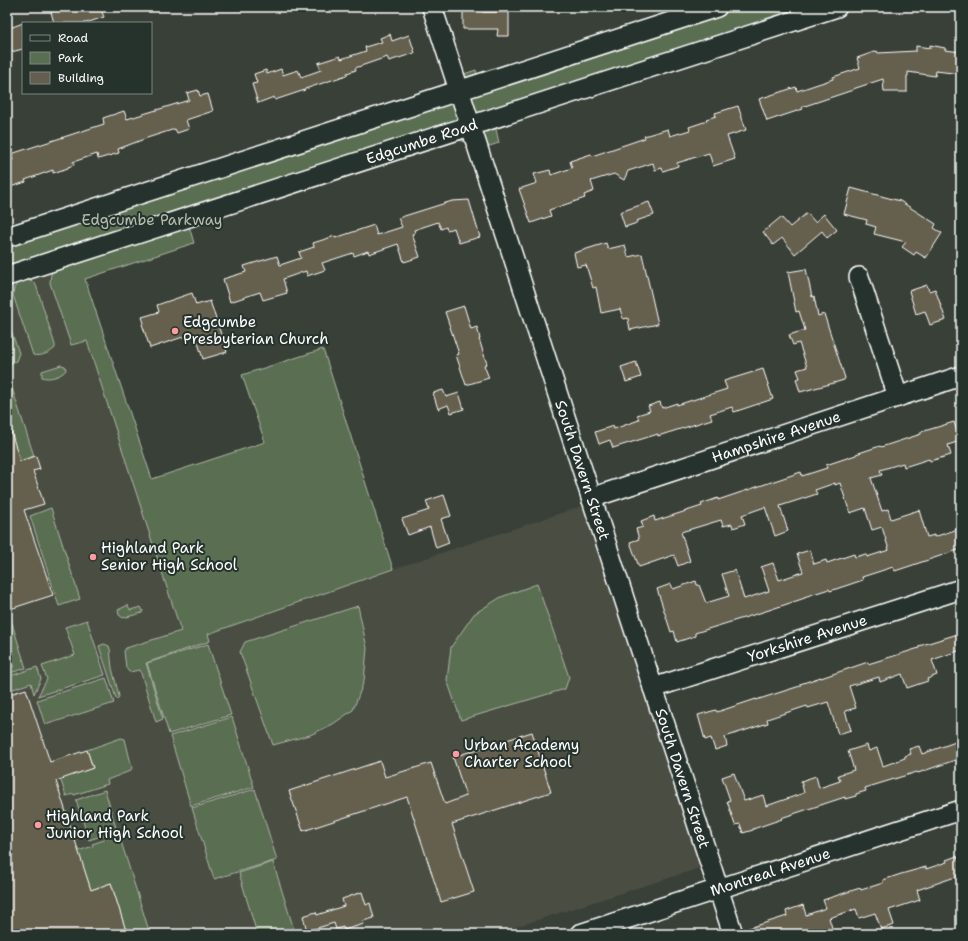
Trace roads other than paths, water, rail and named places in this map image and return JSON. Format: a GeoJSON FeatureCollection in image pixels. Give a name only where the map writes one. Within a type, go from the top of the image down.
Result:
{"type":"FeatureCollection","features":[{"type":"Feature","properties":{"kind":"street","name":"South Davern Street"},"geometry":{"type":"LineString","coordinates":[[432,7],[732,934]]}},
{"type":"Feature","properties":{"kind":"street"},"geometry":{"type":"LineString","coordinates":[[7,237],[717,7]]}},
{"type":"Feature","properties":{"kind":"street","name":"Edgcumbe Road"},"geometry":{"type":"LineString","coordinates":[[7,276],[837,7]]}},
{"type":"Feature","properties":{"kind":"street"},"geometry":{"type":"LineString","coordinates":[[859,277],[898,397]]}},
{"type":"Feature","properties":{"kind":"street","name":"Hampshire Avenue"},"geometry":{"type":"LineString","coordinates":[[591,498],[961,376]]}},
{"type":"Feature","properties":{"kind":"street","name":"Yorkshire Avenue"},"geometry":{"type":"LineString","coordinates":[[653,688],[961,589]]}},
{"type":"Feature","properties":{"kind":"street","name":"Montreal Avenue"},"geometry":{"type":"LineString","coordinates":[[580,934],[961,810]]}},
{"type":"Feature","properties":{"kind":"place","name":"Edgcumbe Presbyterian Church"},"geometry":{"type":"Point","coordinates":[175,331]}},
{"type":"Feature","properties":{"kind":"place","name":"Highland Park Senior High School"},"geometry":{"type":"Point","coordinates":[93,557]}},
{"type":"Feature","properties":{"kind":"place","name":"Urban Academy Charter School"},"geometry":{"type":"Point","coordinates":[456,754]}},
{"type":"Feature","properties":{"kind":"place","name":"Highland Park Junior High School"},"geometry":{"type":"Point","coordinates":[38,825]}},
{"type":"Feature","properties":{"kind":"park label","name":"Edgcumbe Parkway"},"geometry":{"type":"Point","coordinates":[152,220]}}]}
